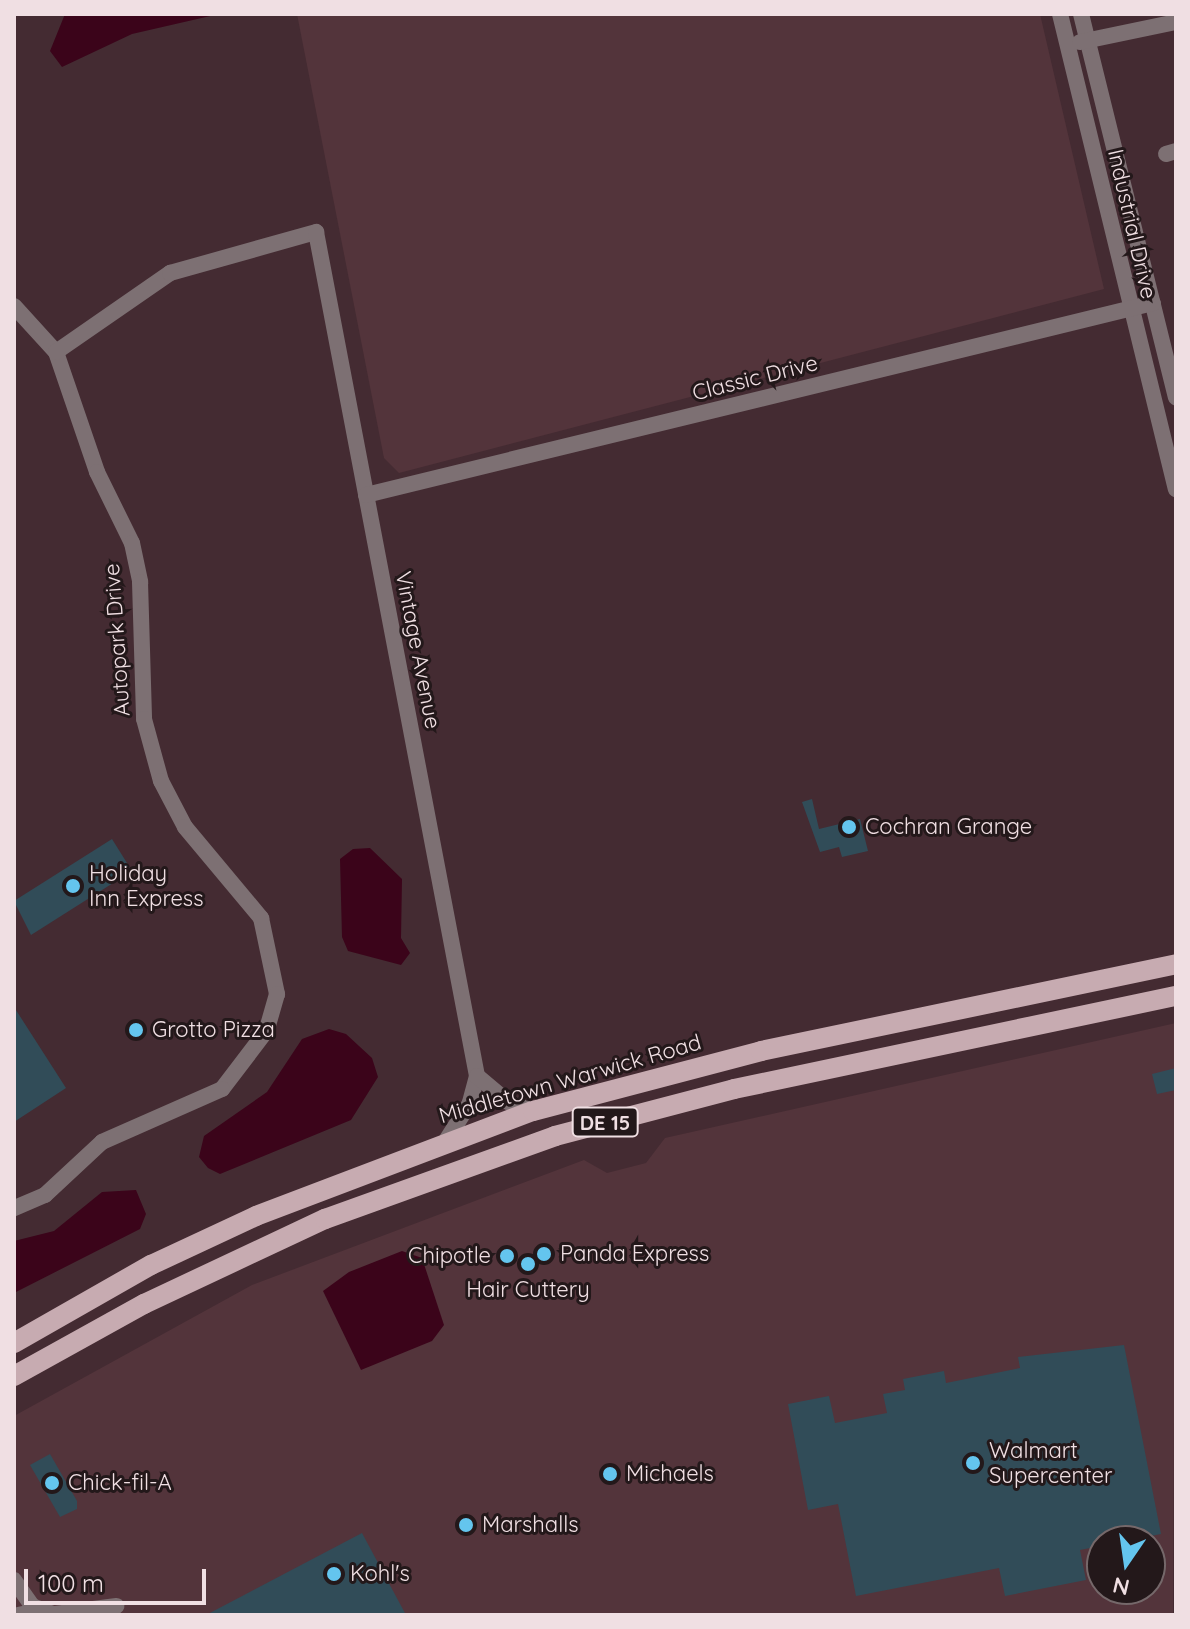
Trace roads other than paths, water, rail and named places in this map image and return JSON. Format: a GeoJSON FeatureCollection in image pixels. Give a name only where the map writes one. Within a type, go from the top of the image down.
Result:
{"type":"FeatureCollection","features":[{"type":"Feature","properties":{"kind":"main road","name":"Middletown Warwick Road"},"geometry":{"type":"LineString","coordinates":[[14,1343],[192,1246],[447,1139],[533,1111],[761,1051],[1176,964]]}},
{"type":"Feature","properties":{"kind":"main road","name":"DE 15"},"geometry":{"type":"LineString","coordinates":[[14,1376],[144,1304],[325,1219],[555,1136],[749,1085],[1176,996]]}},
{"type":"Feature","properties":{"kind":"street","name":"Industrial Drive"},"geometry":{"type":"LineString","coordinates":[[1060,14],[1129,310],[1176,489]]}},
{"type":"Feature","properties":{"kind":"street","name":"Industrial Drive"},"geometry":{"type":"LineString","coordinates":[[1081,14],[1176,397]]}},
{"type":"Feature","properties":{"kind":"street"},"geometry":{"type":"LineString","coordinates":[[1067,45],[1176,22]]}},
{"type":"Feature","properties":{"kind":"street","name":"Vintage Avenue"},"geometry":{"type":"LineString","coordinates":[[56,352],[170,273],[316,232],[477,1076]]}},
{"type":"Feature","properties":{"kind":"street","name":"Classic Drive"},"geometry":{"type":"LineString","coordinates":[[366,495],[1153,303]]}},
{"type":"Feature","properties":{"kind":"street","name":"Autopark Drive"},"geometry":{"type":"LineString","coordinates":[[14,306],[56,352],[97,472],[132,543],[140,582],[144,719],[161,781],[185,827],[261,918],[277,994],[267,1030],[222,1089],[102,1142],[45,1195],[14,1208]]}},
{"type":"Feature","properties":{"kind":"street"},"geometry":{"type":"LineString","coordinates":[[447,1139],[470,1103],[477,1076],[508,1102],[533,1111]]}},
{"type":"Feature","properties":{"kind":"street"},"geometry":{"type":"LineString","coordinates":[[14,1580],[51,1613]]}},
{"type":"Feature","properties":{"kind":"street"},"geometry":{"type":"LineString","coordinates":[[18,1615],[116,1606],[95,1615]]}},
{"type":"Feature","properties":{"kind":"place","name":"Cochran Grange"},"geometry":{"type":"Point","coordinates":[849,827]}},
{"type":"Feature","properties":{"kind":"place","name":"Holiday Inn Express"},"geometry":{"type":"Point","coordinates":[73,886]}},
{"type":"Feature","properties":{"kind":"place","name":"Grotto Pizza"},"geometry":{"type":"Point","coordinates":[136,1030]}},
{"type":"Feature","properties":{"kind":"place","name":"Panda Express"},"geometry":{"type":"Point","coordinates":[544,1254]}},
{"type":"Feature","properties":{"kind":"place","name":"Chipotle"},"geometry":{"type":"Point","coordinates":[507,1256]}},
{"type":"Feature","properties":{"kind":"place","name":"Hair Cuttery"},"geometry":{"type":"Point","coordinates":[528,1264]}},
{"type":"Feature","properties":{"kind":"place","name":"Walmart Supercenter"},"geometry":{"type":"Point","coordinates":[973,1463]}},
{"type":"Feature","properties":{"kind":"place","name":"Michaels"},"geometry":{"type":"Point","coordinates":[610,1474]}},
{"type":"Feature","properties":{"kind":"place","name":"Chick-fil-A"},"geometry":{"type":"Point","coordinates":[52,1483]}},
{"type":"Feature","properties":{"kind":"place","name":"Marshalls"},"geometry":{"type":"Point","coordinates":[466,1525]}},
{"type":"Feature","properties":{"kind":"place","name":"Kohl's"},"geometry":{"type":"Point","coordinates":[334,1574]}}]}
